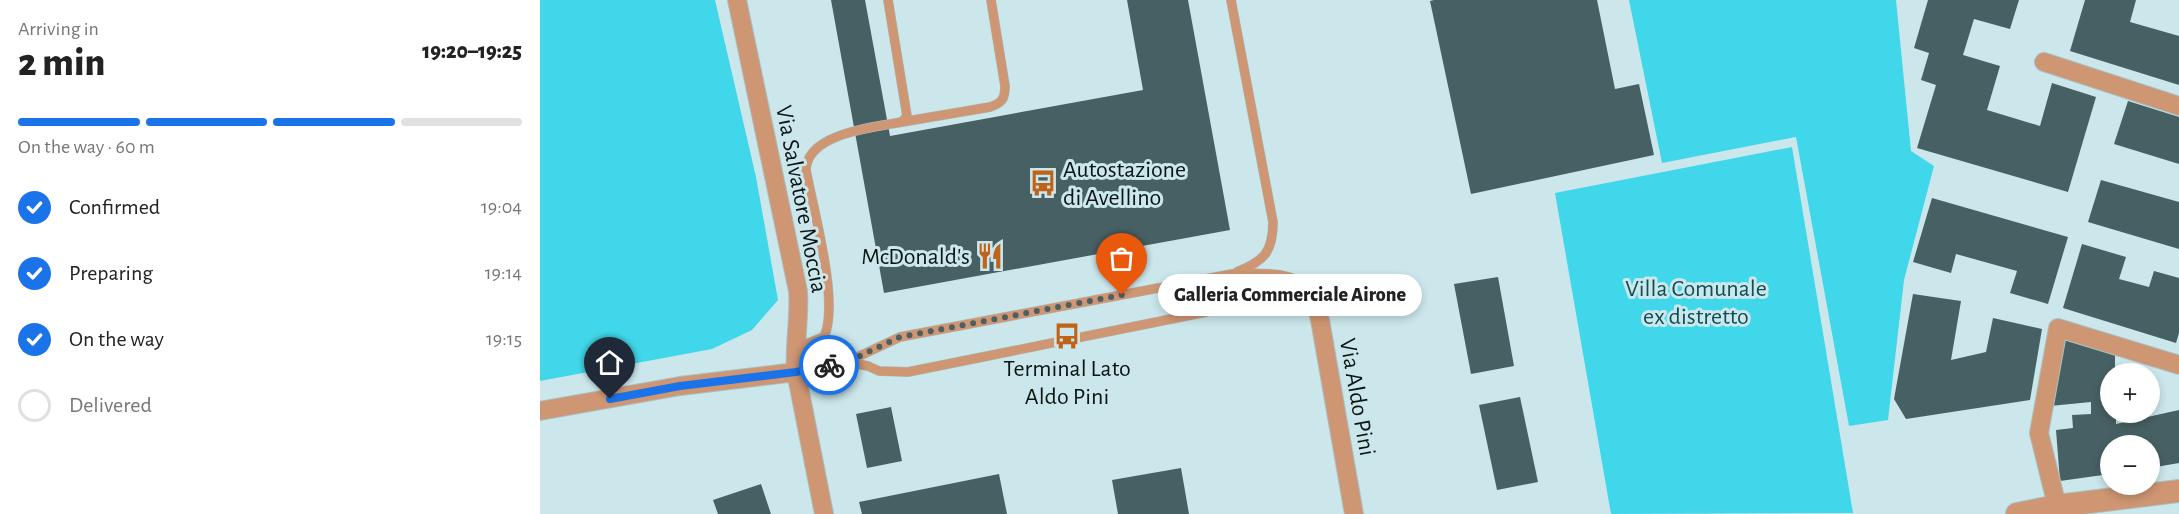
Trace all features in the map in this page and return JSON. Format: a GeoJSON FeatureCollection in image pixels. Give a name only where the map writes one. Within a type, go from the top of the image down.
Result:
{"type":"FeatureCollection","features":[{"type":"Feature","properties":{"kind":"street","name":"Via Salvatore Moccia"},"geometry":{"type":"LineString","coordinates":[[737,0],[798,291],[796,372],[824,514]]}},
{"type":"Feature","properties":{"kind":"street"},"geometry":{"type":"LineString","coordinates":[[2044,62],[2179,106]]}},
{"type":"Feature","properties":{"kind":"street","name":"Via Aldo Pini"},"geometry":{"type":"LineString","coordinates":[[1312,290],[1320,320],[1354,514]]}},
{"type":"Feature","properties":{"kind":"street"},"geometry":{"type":"LineString","coordinates":[[2057,506],[2039,433],[2058,328],[2179,365]]}},
{"type":"Feature","properties":{"kind":"street"},"geometry":{"type":"LineString","coordinates":[[540,411],[680,386],[796,372]]}},
{"type":"Feature","properties":{"kind":"street"},"geometry":{"type":"LineString","coordinates":[[2018,514],[2057,506],[2179,491]]}},
{"type":"Feature","properties":{"kind":"lane"},"geometry":{"type":"LineString","coordinates":[[888,0],[907,108],[907,116],[902,122]]}},
{"type":"Feature","properties":{"kind":"lane"},"geometry":{"type":"LineString","coordinates":[[795,344],[809,343],[824,337],[829,319],[825,268],[806,162],[812,154],[832,138],[1001,103],[1005,96],[1005,86],[991,0]]}},
{"type":"Feature","properties":{"kind":"lane"},"geometry":{"type":"LineString","coordinates":[[1231,0],[1273,222],[1269,249],[1255,264],[1232,274]]}},
{"type":"Feature","properties":{"kind":"lane"},"geometry":{"type":"LineString","coordinates":[[796,372],[845,362],[900,337],[1232,274],[1289,276],[1301,281],[1312,290]]}},
{"type":"Feature","properties":{"kind":"lane"},"geometry":{"type":"LineString","coordinates":[[845,362],[857,363],[879,371],[908,372],[1206,312],[1228,302],[1244,286],[1263,274]]}},
{"type":"Feature","properties":{"kind":"green space"},"geometry":{"type":"Polygon","coordinates":[[[540,0],[715,0],[756,177],[778,300],[752,330],[712,349],[540,381],[540,0]]]}},
{"type":"Feature","properties":{"kind":"green space"},"geometry":{"type":"Polygon","coordinates":[[[1629,0],[1896,0],[1911,151],[1934,166],[1904,280],[1888,420],[1849,426],[1796,137],[1662,163],[1629,0]]]}},
{"type":"Feature","properties":{"kind":"green space","name":"Villa Comunale ex distretto"},"geometry":{"type":"Polygon","coordinates":[[[1792,147],[1853,513],[1611,514],[1555,193],[1792,147]]]}},
{"type":"Feature","properties":{"kind":"building","name":"Autostazione di Avellino"},"geometry":{"type":"Polygon","coordinates":[[[831,0],[865,0],[890,136],[1143,90],[1127,0],[1188,0],[1230,230],[884,293],[831,0]]]}},
{"type":"Feature","properties":{"kind":"building"},"geometry":{"type":"Polygon","coordinates":[[[1597,0],[1615,89],[1639,84],[1654,155],[1471,194],[1430,1],[1597,0]]]}},
{"type":"Feature","properties":{"kind":"building"},"geometry":{"type":"Polygon","coordinates":[[[1928,0],[2019,0],[2010,29],[1974,19],[1963,55],[2000,66],[1987,110],[2040,126],[2052,83],[2096,97],[2068,192],[1917,148],[1936,85],[1921,80],[1929,53],[1914,48],[1928,0]]]}},
{"type":"Feature","properties":{"kind":"building"},"geometry":{"type":"Polygon","coordinates":[[[2085,0],[2136,0],[2130,22],[2179,36],[2179,85],[2070,51],[2085,0]]]}},
{"type":"Feature","properties":{"kind":"building"},"geometry":{"type":"Polygon","coordinates":[[[2128,101],[2179,117],[2179,164],[2114,144],[2128,101]]]}},
{"type":"Feature","properties":{"kind":"building"},"geometry":{"type":"Polygon","coordinates":[[[2101,180],[2179,202],[2179,249],[2088,222],[2101,180]]]}},
{"type":"Feature","properties":{"kind":"building"},"geometry":{"type":"Polygon","coordinates":[[[1932,198],[2068,237],[2048,304],[2010,293],[2017,271],[1956,254],[1951,273],[1913,262],[1932,198]]]}},
{"type":"Feature","properties":{"kind":"building"},"geometry":{"type":"Polygon","coordinates":[[[2082,244],[2126,257],[2119,279],[2149,287],[2154,271],[2179,278],[2179,333],[2176,343],[2063,308],[2082,244]]]}},
{"type":"Feature","properties":{"kind":"building"},"geometry":{"type":"Polygon","coordinates":[[[1498,277],[1514,366],[1471,374],[1454,284],[1498,277]]]}},
{"type":"Feature","properties":{"kind":"building"},"geometry":{"type":"Polygon","coordinates":[[[1913,294],[1961,301],[1951,360],[1986,352],[1993,318],[2042,329],[2030,400],[1906,419],[1894,399],[1913,294]]]}},
{"type":"Feature","properties":{"kind":"building"},"geometry":{"type":"Polygon","coordinates":[[[2060,335],[2115,350],[2115,363],[2100,363],[2100,423],[2160,423],[2160,414],[2179,410],[2179,463],[2160,466],[2160,435],[2100,435],[2100,475],[2060,481],[2056,430],[2073,428],[2072,415],[2091,414],[2091,402],[2050,406],[2060,335]]]}},
{"type":"Feature","properties":{"kind":"building"},"geometry":{"type":"Polygon","coordinates":[[[1520,397],[1538,482],[1497,490],[1479,405],[1520,397]]]}},
{"type":"Feature","properties":{"kind":"building"},"geometry":{"type":"Polygon","coordinates":[[[891,407],[902,461],[867,468],[856,414],[891,407]]]}},
{"type":"Feature","properties":{"kind":"building"},"geometry":{"type":"Polygon","coordinates":[[[1181,468],[1189,514],[1118,514],[1112,480],[1181,468]]]}},
{"type":"Feature","properties":{"kind":"building"},"geometry":{"type":"Polygon","coordinates":[[[999,474],[1007,514],[862,514],[859,502],[999,474]]]}},
{"type":"Feature","properties":{"kind":"building"},"geometry":{"type":"Polygon","coordinates":[[[761,484],[771,514],[718,514],[713,500],[761,484]]]}},
{"type":"Feature","properties":{"kind":"way so far"},"geometry":{"type":"LineString","coordinates":[[829,365],[849,361],[900,337],[1122,295]]}},
{"type":"Feature","properties":{"kind":"place","name":"Autostazione di Avellino"},"geometry":{"type":"Point","coordinates":[1043,183]}},
{"type":"Feature","properties":{"kind":"place","name":"McDonald's"},"geometry":{"type":"Point","coordinates":[990,256]}},
{"type":"Feature","properties":{"kind":"place","name":"Galleria Commerciale Airone"},"geometry":{"type":"Point","coordinates":[1122,295]}},
{"type":"Feature","properties":{"kind":"place","name":"Terminal Lato Aldo Pini"},"geometry":{"type":"Point","coordinates":[1067,336]}},
{"type":"Feature","properties":{"kind":"route"},"geometry":{"type":"LineString","coordinates":[[610,399],[680,386],[796,372],[829,365]]}}]}
